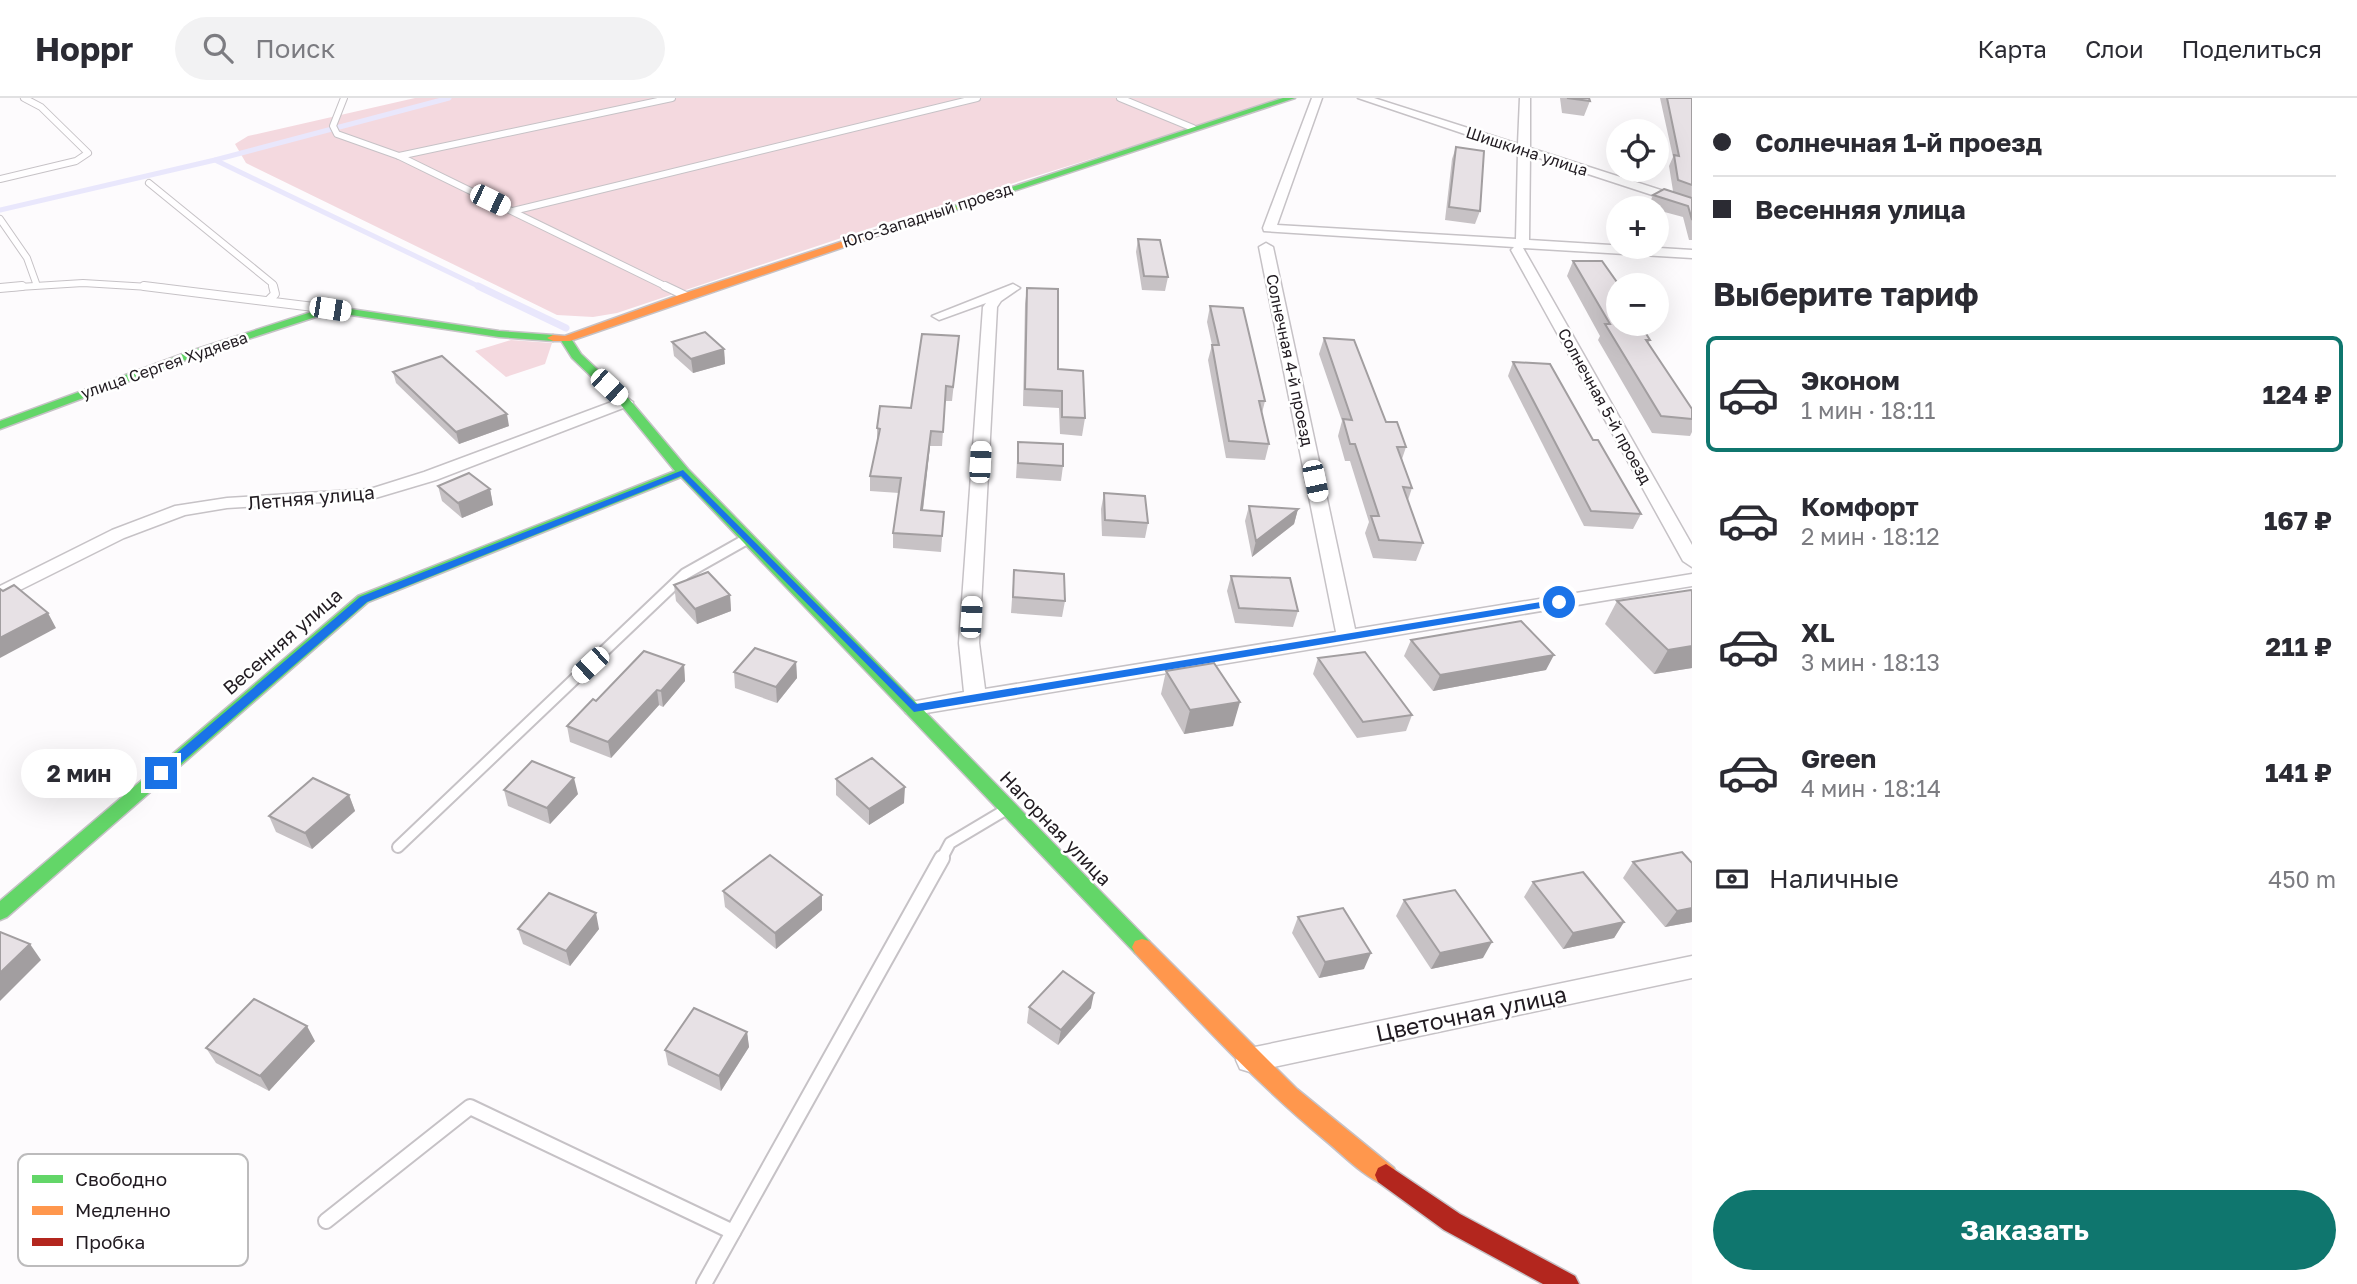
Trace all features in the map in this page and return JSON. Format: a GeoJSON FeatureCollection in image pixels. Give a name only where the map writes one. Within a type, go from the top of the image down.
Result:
{"type":"FeatureCollection","features":[{"type":"Feature","properties":{"kind":"street","name":"Юго-Западный проезд"},"geometry":{"type":"LineString","coordinates":[[566,339],[686,296],[1291,98]]}},
{"type":"Feature","properties":{"kind":"street"},"geometry":{"type":"LineString","coordinates":[[1317,98],[1269,228],[1520,247],[1692,254]]}},
{"type":"Feature","properties":{"kind":"street","name":"Шишкина улица"},"geometry":{"type":"LineString","coordinates":[[1363,98],[1692,204]]}},
{"type":"Feature","properties":{"kind":"street"},"geometry":{"type":"LineString","coordinates":[[1520,247],[1525,98]]}},
{"type":"Feature","properties":{"kind":"street","name":"Солнечная 4-й проезд"},"geometry":{"type":"LineString","coordinates":[[1266,247],[1347,637]]}},
{"type":"Feature","properties":{"kind":"street","name":"Солнечная 5-й проезд"},"geometry":{"type":"LineString","coordinates":[[1520,247],[1692,561]]}},
{"type":"Feature","properties":{"kind":"street"},"geometry":{"type":"LineString","coordinates":[[939,316],[1013,288],[996,298],[990,307],[969,643],[975,696]]}},
{"type":"Feature","properties":{"kind":"street"},"geometry":{"type":"LineString","coordinates":[[330,309],[499,334],[566,339]]}},
{"type":"Feature","properties":{"kind":"street","name":"улица Сергея Худяева"},"geometry":{"type":"LineString","coordinates":[[0,425],[195,353],[330,309]]}},
{"type":"Feature","properties":{"kind":"street","name":"Нагорная улица"},"geometry":{"type":"LineString","coordinates":[[566,339],[576,356],[625,402],[683,472],[914,708],[1250,1059],[1350,1149],[1452,1222],[1567,1284]]}},
{"type":"Feature","properties":{"kind":"street","name":"Летняя улица"},"geometry":{"type":"LineString","coordinates":[[0,594],[118,534],[181,510],[228,503],[372,495],[430,476],[625,402]]}},
{"type":"Feature","properties":{"kind":"street","name":"Весенняя улица"},"geometry":{"type":"LineString","coordinates":[[0,912],[363,599],[683,472]]}},
{"type":"Feature","properties":{"kind":"street"},"geometry":{"type":"LineString","coordinates":[[914,708],[1692,580]]}},
{"type":"Feature","properties":{"kind":"street","name":"Цветочная улица"},"geometry":{"type":"LineString","coordinates":[[1250,1059],[1692,967]]}},
{"type":"Feature","properties":{"kind":"lane"},"geometry":{"type":"LineString","coordinates":[[0,179],[76,161],[88,153],[41,107],[24,98]]}},
{"type":"Feature","properties":{"kind":"lane"},"geometry":{"type":"LineString","coordinates":[[344,98],[332,125],[337,134],[399,156],[686,296]]}},
{"type":"Feature","properties":{"kind":"lane"},"geometry":{"type":"LineString","coordinates":[[399,156],[672,98]]}},
{"type":"Feature","properties":{"kind":"lane"},"geometry":{"type":"LineString","coordinates":[[513,211],[977,98]]}},
{"type":"Feature","properties":{"kind":"lane"},"geometry":{"type":"LineString","coordinates":[[1120,98],[1193,128]]}},
{"type":"Feature","properties":{"kind":"lane"},"geometry":{"type":"LineString","coordinates":[[149,183],[273,284],[275,294],[268,301]]}},
{"type":"Feature","properties":{"kind":"lane"},"geometry":{"type":"LineString","coordinates":[[0,219],[27,258],[36,283]]}},
{"type":"Feature","properties":{"kind":"lane"},"geometry":{"type":"LineString","coordinates":[[0,288],[36,283],[175,288],[330,309]]}},
{"type":"Feature","properties":{"kind":"lane"},"geometry":{"type":"LineString","coordinates":[[398,847],[685,574],[747,539]]}},
{"type":"Feature","properties":{"kind":"lane"},"geometry":{"type":"LineString","coordinates":[[704,1284],[950,843],[1008,809]]}},
{"type":"Feature","properties":{"kind":"lane"},"geometry":{"type":"LineString","coordinates":[[326,1221],[470,1107],[733,1232]]}},
{"type":"Feature","properties":{"kind":"shaded area"},"geometry":{"type":"Polygon","coordinates":[[[415,98],[1288,98],[904,217],[617,313],[593,317],[557,315],[246,163],[235,144],[248,136],[415,98]]]}},
{"type":"Feature","properties":{"kind":"shaded area"},"geometry":{"type":"Polygon","coordinates":[[[511,340],[552,343],[545,364],[506,377],[475,351],[511,340]]]}},
{"type":"Feature","properties":{"kind":"building"},"geometry":{"type":"Polygon","coordinates":[[[1567,98],[1589,98],[1590,101],[1567,98]]]}},
{"type":"Feature","properties":{"kind":"building"},"geometry":{"type":"Polygon","coordinates":[[[1667,98],[1692,98],[1692,185],[1678,180],[1674,155],[1679,156],[1667,98]]]}},
{"type":"Feature","properties":{"kind":"building"},"geometry":{"type":"Polygon","coordinates":[[[1456,147],[1484,151],[1480,211],[1449,207],[1456,147]]]}},
{"type":"Feature","properties":{"kind":"building"},"geometry":{"type":"Polygon","coordinates":[[[1664,189],[1692,198],[1692,220],[1688,206],[1669,200],[1669,196],[1653,195],[1664,189]]]}},
{"type":"Feature","properties":{"kind":"building"},"geometry":{"type":"Polygon","coordinates":[[[1138,239],[1160,240],[1168,277],[1144,276],[1138,239]]]}},
{"type":"Feature","properties":{"kind":"building"},"geometry":{"type":"Polygon","coordinates":[[[1573,261],[1602,261],[1610,273],[1606,273],[1606,317],[1573,261]]]}},
{"type":"Feature","properties":{"kind":"building"},"geometry":{"type":"Polygon","coordinates":[[[1027,288],[1058,289],[1058,369],[1083,371],[1085,418],[1062,417],[1062,391],[1025,389],[1027,288]]]}},
{"type":"Feature","properties":{"kind":"building"},"geometry":{"type":"Polygon","coordinates":[[[1210,306],[1243,308],[1265,401],[1259,401],[1269,444],[1229,441],[1212,345],[1219,345],[1210,306]]]}},
{"type":"Feature","properties":{"kind":"building"},"geometry":{"type":"Polygon","coordinates":[[[705,332],[724,349],[691,359],[672,342],[705,332]]]}},
{"type":"Feature","properties":{"kind":"building"},"geometry":{"type":"Polygon","coordinates":[[[922,334],[959,336],[953,387],[946,386],[943,432],[931,431],[921,510],[944,512],[942,536],[893,533],[901,478],[870,476],[880,429],[877,428],[880,406],[911,408],[922,334]]]}},
{"type":"Feature","properties":{"kind":"building"},"geometry":{"type":"Polygon","coordinates":[[[1612,336],[1648,336],[1650,340],[1646,340],[1692,409],[1692,419],[1661,416],[1612,336]]]}},
{"type":"Feature","properties":{"kind":"building"},"geometry":{"type":"Polygon","coordinates":[[[1324,338],[1354,340],[1386,422],[1397,422],[1406,447],[1397,447],[1412,488],[1403,487],[1423,543],[1379,540],[1371,516],[1379,516],[1355,444],[1350,444],[1343,419],[1352,420],[1324,338]]]}},
{"type":"Feature","properties":{"kind":"building"},"geometry":{"type":"Polygon","coordinates":[[[442,356],[507,414],[456,432],[393,372],[442,356]]]}},
{"type":"Feature","properties":{"kind":"building"},"geometry":{"type":"Polygon","coordinates":[[[1513,362],[1550,364],[1593,440],[1598,440],[1641,514],[1591,511],[1513,362]]]}},
{"type":"Feature","properties":{"kind":"building"},"geometry":{"type":"Polygon","coordinates":[[[1018,442],[1063,444],[1063,466],[1018,463],[1018,442]]]}},
{"type":"Feature","properties":{"kind":"building"},"geometry":{"type":"Polygon","coordinates":[[[469,473],[490,489],[458,503],[438,486],[469,473]]]}},
{"type":"Feature","properties":{"kind":"building"},"geometry":{"type":"Polygon","coordinates":[[[1104,493],[1145,496],[1148,523],[1105,520],[1104,493]]]}},
{"type":"Feature","properties":{"kind":"building"},"geometry":{"type":"Polygon","coordinates":[[[1249,506],[1298,509],[1256,541],[1249,506]]]}},
{"type":"Feature","properties":{"kind":"building"},"geometry":{"type":"Polygon","coordinates":[[[1014,570],[1064,574],[1065,601],[1013,597],[1014,570]]]}},
{"type":"Feature","properties":{"kind":"building"},"geometry":{"type":"Polygon","coordinates":[[[708,572],[730,595],[695,609],[674,585],[708,572]]]}},
{"type":"Feature","properties":{"kind":"building"},"geometry":{"type":"Polygon","coordinates":[[[1231,576],[1290,578],[1298,611],[1239,608],[1231,576]]]}},
{"type":"Feature","properties":{"kind":"building"},"geometry":{"type":"Polygon","coordinates":[[[14,585],[48,613],[0,638],[0,589],[3,591],[14,585]]]}},
{"type":"Feature","properties":{"kind":"building"},"geometry":{"type":"Polygon","coordinates":[[[1691,590],[1692,646],[1668,650],[1617,601],[1691,590]]]}},
{"type":"Feature","properties":{"kind":"building"},"geometry":{"type":"Polygon","coordinates":[[[1521,621],[1554,655],[1440,675],[1411,640],[1521,621]]]}},
{"type":"Feature","properties":{"kind":"building"},"geometry":{"type":"Polygon","coordinates":[[[755,648],[796,662],[776,687],[734,672],[755,648]]]}},
{"type":"Feature","properties":{"kind":"building"},"geometry":{"type":"Polygon","coordinates":[[[644,651],[684,665],[608,742],[567,726],[593,699],[596,701],[644,651]]]}},
{"type":"Feature","properties":{"kind":"building"},"geometry":{"type":"Polygon","coordinates":[[[1365,652],[1412,715],[1363,722],[1318,658],[1365,652]]]}},
{"type":"Feature","properties":{"kind":"building"},"geometry":{"type":"Polygon","coordinates":[[[1214,663],[1240,702],[1190,710],[1166,671],[1214,663]]]}},
{"type":"Feature","properties":{"kind":"building"},"geometry":{"type":"Polygon","coordinates":[[[872,758],[905,787],[869,809],[836,779],[872,758]]]}},
{"type":"Feature","properties":{"kind":"building"},"geometry":{"type":"Polygon","coordinates":[[[532,761],[574,778],[547,808],[504,790],[532,761]]]}},
{"type":"Feature","properties":{"kind":"building"},"geometry":{"type":"Polygon","coordinates":[[[313,778],[349,795],[305,833],[269,816],[313,778]]]}},
{"type":"Feature","properties":{"kind":"building"},"geometry":{"type":"Polygon","coordinates":[[[1682,852],[1692,863],[1692,908],[1677,911],[1633,862],[1682,852]]]}},
{"type":"Feature","properties":{"kind":"building"},"geometry":{"type":"Polygon","coordinates":[[[770,855],[822,895],[775,933],[723,891],[770,855]]]}},
{"type":"Feature","properties":{"kind":"building"},"geometry":{"type":"Polygon","coordinates":[[[1583,872],[1624,922],[1573,933],[1533,882],[1583,872]]]}},
{"type":"Feature","properties":{"kind":"building"},"geometry":{"type":"Polygon","coordinates":[[[1455,890],[1492,942],[1440,953],[1404,900],[1455,890]]]}},
{"type":"Feature","properties":{"kind":"building"},"geometry":{"type":"Polygon","coordinates":[[[549,893],[596,913],[566,951],[518,929],[549,893]]]}},
{"type":"Feature","properties":{"kind":"building"},"geometry":{"type":"Polygon","coordinates":[[[1343,908],[1371,953],[1325,962],[1298,917],[1343,908]]]}},
{"type":"Feature","properties":{"kind":"building"},"geometry":{"type":"Polygon","coordinates":[[[0,932],[30,944],[0,973],[0,932]]]}},
{"type":"Feature","properties":{"kind":"building"},"geometry":{"type":"Polygon","coordinates":[[[1063,971],[1094,993],[1061,1030],[1029,1007],[1063,971]]]}},
{"type":"Feature","properties":{"kind":"building"},"geometry":{"type":"Polygon","coordinates":[[[254,999],[307,1026],[260,1076],[206,1048],[254,999]]]}},
{"type":"Feature","properties":{"kind":"building"},"geometry":{"type":"Polygon","coordinates":[[[694,1008],[747,1032],[719,1076],[665,1050],[694,1008]]]}},
{"type":"Feature","properties":{"kind":"waterway"},"geometry":{"type":"LineString","coordinates":[[215,160],[449,98]]}},
{"type":"Feature","properties":{"kind":"waterway"},"geometry":{"type":"LineString","coordinates":[[0,210],[215,160]]}},
{"type":"Feature","properties":{"kind":"waterway"},"geometry":{"type":"LineString","coordinates":[[215,160],[482,288]]}},
{"type":"Feature","properties":{"kind":"waterway"},"geometry":{"type":"LineString","coordinates":[[478,286],[566,328]]}},
{"type":"Feature","properties":{"kind":"traffic: fast"},"geometry":{"type":"LineString","coordinates":[[953,208],[1291,98]]}},
{"type":"Feature","properties":{"kind":"traffic: fast"},"geometry":{"type":"LineString","coordinates":[[0,425],[195,353],[330,309],[499,334],[553,338]]}},
{"type":"Feature","properties":{"kind":"traffic: fast"},"geometry":{"type":"LineString","coordinates":[[566,339],[576,356],[625,402],[683,472],[1142,947]]}},
{"type":"Feature","properties":{"kind":"traffic: fast"},"geometry":{"type":"LineString","coordinates":[[0,912],[363,599],[683,472]]}},
{"type":"Feature","properties":{"kind":"traffic: slow"},"geometry":{"type":"LineString","coordinates":[[553,338],[566,339],[686,296],[953,208]]}},
{"type":"Feature","properties":{"kind":"traffic: slow"},"geometry":{"type":"LineString","coordinates":[[1142,947],[1289,1096],[1386,1175]]}},
{"type":"Feature","properties":{"kind":"traffic: jam"},"geometry":{"type":"LineString","coordinates":[[1386,1175],[1452,1222],[1567,1284]]}},
{"type":"Feature","properties":{"kind":"route"},"geometry":{"type":"LineString","coordinates":[[161,773],[363,599],[683,472],[914,708],[1559,602]]}}]}
